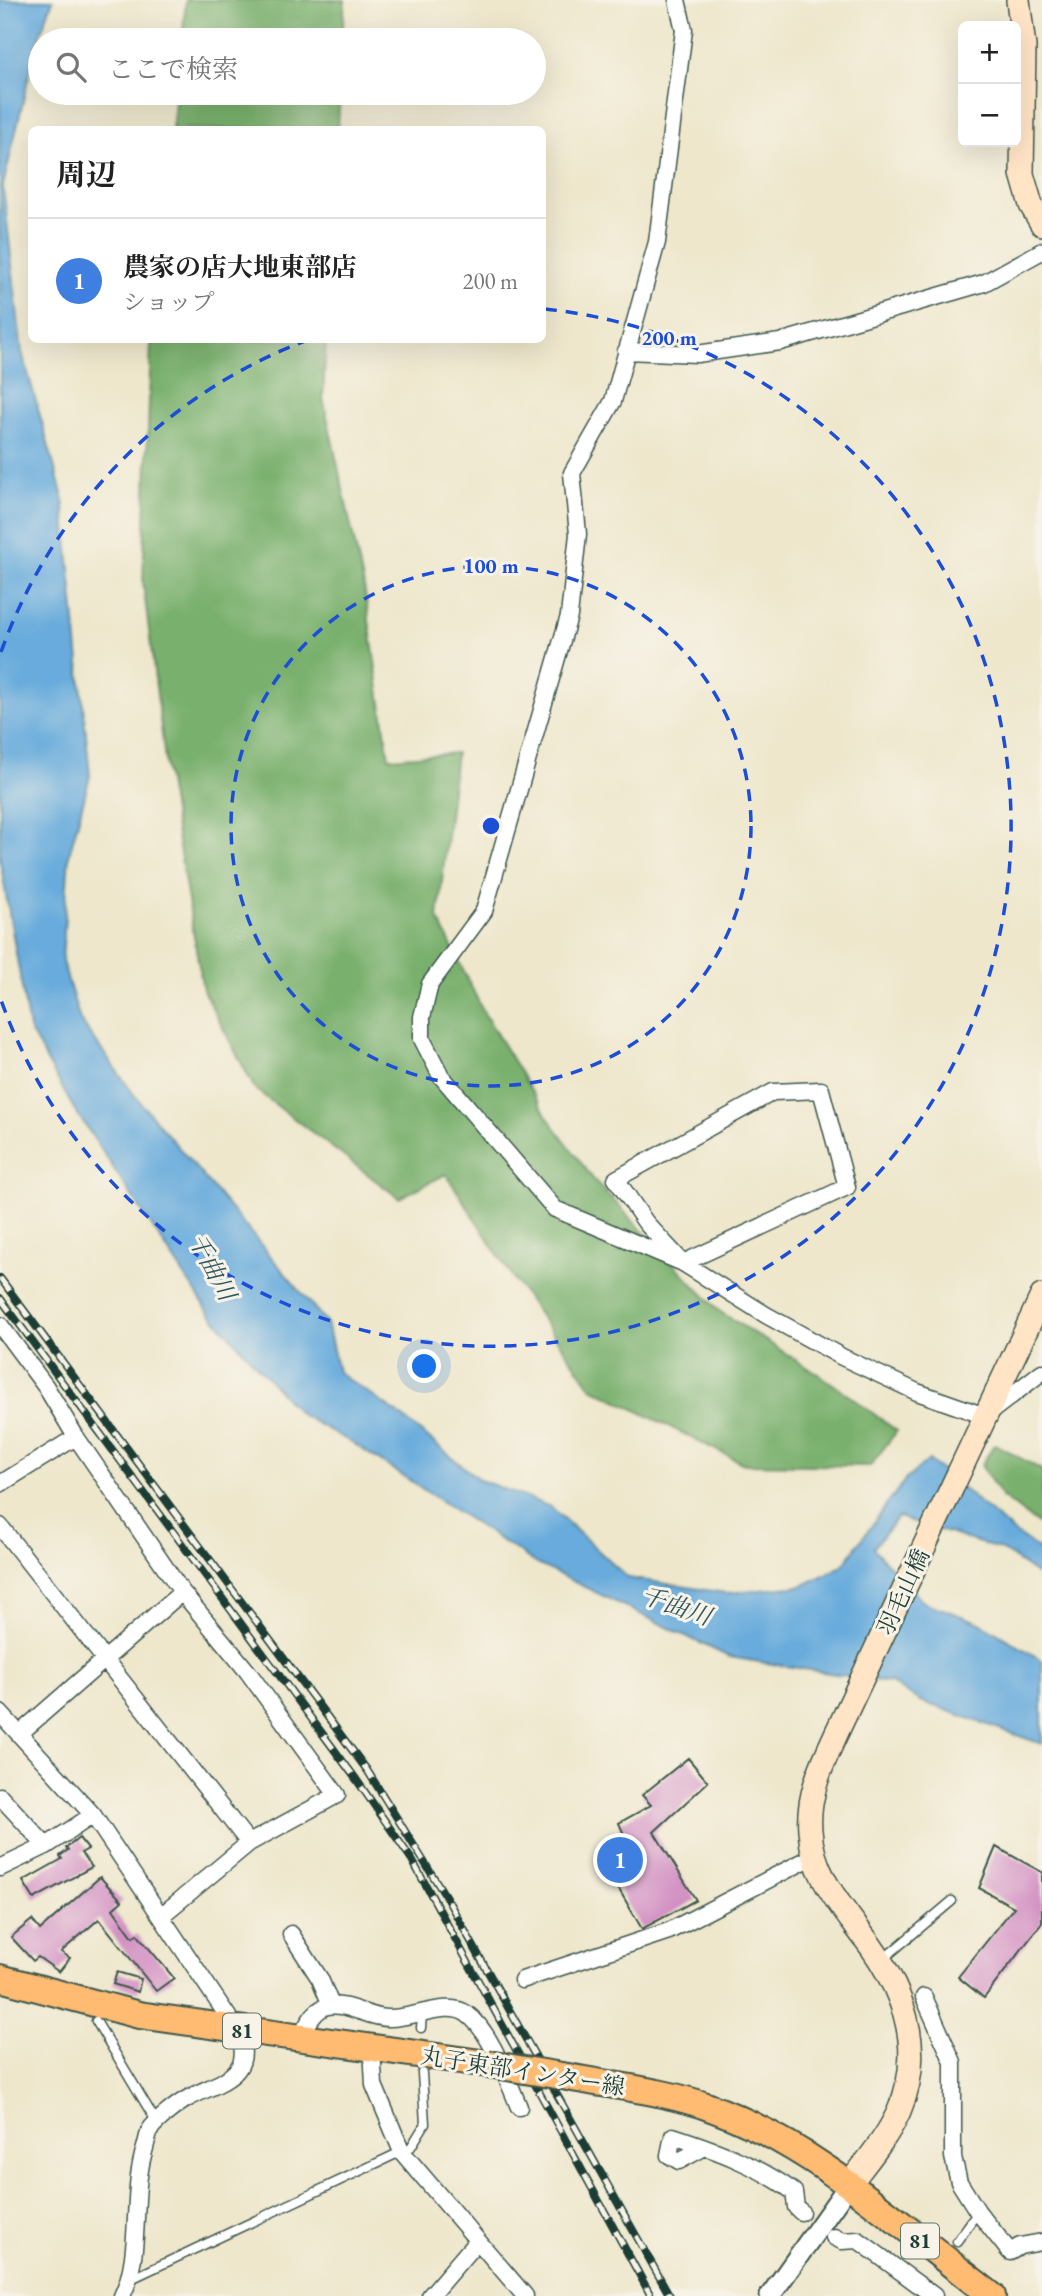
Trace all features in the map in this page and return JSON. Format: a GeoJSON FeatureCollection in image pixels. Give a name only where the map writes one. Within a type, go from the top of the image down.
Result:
{"type":"FeatureCollection","features":[{"type":"Feature","properties":{"kind":"main road"},"geometry":{"type":"LineString","coordinates":[[1018,0],[1024,47],[1022,174],[1031,205],[1042,224]]}},
{"type":"Feature","properties":{"kind":"main road","name":"羽毛山橋"},"geometry":{"type":"LineString","coordinates":[[848,2186],[892,2125],[908,2079],[911,2038],[898,1992],[881,1960],[832,1895],[814,1856],[810,1830],[812,1800],[820,1770],[836,1734],[1042,1296]]}},
{"type":"Feature","properties":{"kind":"main road","name":"丸子東部インター線"},"geometry":{"type":"LineString","coordinates":[[0,1978],[139,2015],[488,2064],[568,2077],[708,2106],[793,2147],[992,2296]]}},
{"type":"Feature","properties":{"kind":"street"},"geometry":{"type":"LineString","coordinates":[[677,0],[684,30],[659,229],[613,401],[572,473],[578,534],[569,616],[484,911],[430,984],[422,1017],[422,1039],[441,1076],[555,1209],[683,1263],[765,1315],[842,1357],[917,1392],[985,1416],[1042,1372]]}},
{"type":"Feature","properties":{"kind":"street"},"geometry":{"type":"LineString","coordinates":[[626,351],[697,354],[780,342],[985,283],[1042,251]]}},
{"type":"Feature","properties":{"kind":"street"},"geometry":{"type":"LineString","coordinates":[[821,1090],[847,1187],[683,1263],[646,1223],[616,1179],[774,1092],[821,1090]]}},
{"type":"Feature","properties":{"kind":"street"},"geometry":{"type":"LineString","coordinates":[[0,1325],[46,1387],[76,1437],[182,1592],[248,1672],[337,1795],[249,1843],[161,1916]]}},
{"type":"Feature","properties":{"kind":"street"},"geometry":{"type":"LineString","coordinates":[[0,1484],[76,1437]]}},
{"type":"Feature","properties":{"kind":"street"},"geometry":{"type":"LineString","coordinates":[[0,1526],[249,1843]]}},
{"type":"Feature","properties":{"kind":"street"},"geometry":{"type":"LineString","coordinates":[[19,1734],[182,1592]]}},
{"type":"Feature","properties":{"kind":"street"},"geometry":{"type":"LineString","coordinates":[[0,1713],[93,1815],[237,2030],[244,2046],[235,2072],[220,2085],[185,2100],[150,2129],[136,2189],[131,2279],[122,2296]]}},
{"type":"Feature","properties":{"kind":"street"},"geometry":{"type":"LineString","coordinates":[[0,1796],[46,1846]]}},
{"type":"Feature","properties":{"kind":"street"},"geometry":{"type":"LineString","coordinates":[[0,1868],[46,1846],[93,1815]]}},
{"type":"Feature","properties":{"kind":"street"},"geometry":{"type":"LineString","coordinates":[[523,1980],[669,1931],[814,1856]]}},
{"type":"Feature","properties":{"kind":"street"},"geometry":{"type":"LineString","coordinates":[[291,1934],[320,1979],[331,2005]]}},
{"type":"Feature","properties":{"kind":"street"},"geometry":{"type":"LineString","coordinates":[[924,1997],[953,2062],[955,2171],[978,2213],[1010,2252],[1020,2246],[1042,2242]]}},
{"type":"Feature","properties":{"kind":"street"},"geometry":{"type":"LineString","coordinates":[[300,2037],[318,2010],[331,2005],[378,2018],[422,2022],[450,2007],[471,2016],[488,2040],[519,2107]]}},
{"type":"Feature","properties":{"kind":"street"},"geometry":{"type":"LineString","coordinates":[[372,2047],[374,2085],[402,2152],[526,2296]]}},
{"type":"Feature","properties":{"kind":"street"},"geometry":{"type":"LineString","coordinates":[[705,2147],[775,2179],[794,2192],[796,2207],[801,2212]]}},
{"type":"Feature","properties":{"kind":"street"},"geometry":{"type":"LineString","coordinates":[[770,2296],[848,2186]]}},
{"type":"Feature","properties":{"kind":"street"},"geometry":{"type":"LineString","coordinates":[[834,2237],[842,2241],[858,2240],[929,2286]]}},
{"type":"Feature","properties":{"kind":"street"},"geometry":{"type":"LineString","coordinates":[[430,2296],[477,2241]]}},
{"type":"Feature","properties":{"kind":"lane"},"geometry":{"type":"LineString","coordinates":[[881,1960],[952,1901]]}},
{"type":"Feature","properties":{"kind":"lane"},"geometry":{"type":"LineString","coordinates":[[96,2021],[158,2123]]}},
{"type":"Feature","properties":{"kind":"lane"},"geometry":{"type":"LineString","coordinates":[[131,2279],[402,2152],[415,2141],[425,2124],[422,2073]]}},
{"type":"Feature","properties":{"kind":"lane"},"geometry":{"type":"LineString","coordinates":[[957,2241],[978,2213]]}},
{"type":"Feature","properties":{"kind":"green space"},"geometry":{"type":"Polygon","coordinates":[[[186,0],[345,0],[343,28],[183,28],[186,0]]]}},
{"type":"Feature","properties":{"kind":"green space"},"geometry":{"type":"Polygon","coordinates":[[[175,105],[339,105],[338,126],[172,126],[175,105]]]}},
{"type":"Feature","properties":{"kind":"green space"},"geometry":{"type":"Polygon","coordinates":[[[151,343],[326,343],[323,398],[364,586],[389,758],[456,753],[438,918],[484,1013],[546,1115],[594,1180],[719,1311],[829,1381],[897,1431],[870,1466],[744,1464],[592,1388],[515,1281],[446,1174],[399,1198],[255,1089],[203,990],[167,776],[143,582],[151,343]]]}},
{"type":"Feature","properties":{"kind":"green space"},"geometry":{"type":"Polygon","coordinates":[[[995,1444],[1042,1470],[1042,1527],[1001,1496],[981,1465],[995,1444]]]}},
{"type":"Feature","properties":{"kind":"water","name":"千曲川"},"geometry":{"type":"Polygon","coordinates":[[[0,0],[53,0],[43,28],[28,28],[28,80],[3,186],[22,352],[63,497],[90,776],[69,855],[62,961],[80,1020],[135,1096],[327,1323],[338,1372],[397,1413],[480,1480],[551,1507],[628,1578],[726,1593],[802,1586],[842,1566],[905,1480],[929,1460],[1016,1534],[1042,1551],[1042,1578],[1002,1550],[898,1517],[873,1548],[923,1602],[978,1622],[1042,1660],[1042,1744],[920,1701],[891,1683],[729,1657],[537,1564],[354,1444],[300,1414],[208,1311],[73,1107],[29,1029],[0,860],[0,0]]]}},
{"type":"Feature","properties":{"kind":"building"},"geometry":{"type":"Polygon","coordinates":[[[688,1758],[708,1782],[654,1832],[696,1900],[642,1929],[599,1855],[626,1839],[619,1823],[651,1805],[642,1795],[688,1758]]]}},
{"type":"Feature","properties":{"kind":"building"},"geometry":{"type":"Polygon","coordinates":[[[79,1838],[88,1849],[81,1853],[92,1867],[34,1899],[23,1881],[62,1859],[60,1856],[68,1850],[66,1848],[79,1838]]]}},
{"type":"Feature","properties":{"kind":"building"},"geometry":{"type":"Polygon","coordinates":[[[996,1847],[1042,1872],[1042,1923],[984,1998],[958,1977],[1014,1907],[979,1888],[996,1847]]]}},
{"type":"Feature","properties":{"kind":"building"},"geometry":{"type":"Polygon","coordinates":[[[100,1877],[122,1901],[113,1909],[133,1937],[137,1934],[174,1978],[156,1991],[99,1919],[61,1952],[70,1958],[59,1972],[38,1957],[33,1961],[11,1937],[32,1920],[40,1930],[100,1877]]]}},
{"type":"Feature","properties":{"kind":"building"},"geometry":{"type":"Polygon","coordinates":[[[117,1972],[141,1979],[138,1992],[113,1984],[117,1972]]]}},
{"type":"Feature","properties":{"kind":"railway"},"geometry":{"type":"LineString","coordinates":[[0,1278],[367,1770],[446,1897],[670,2296]]}},
{"type":"Feature","properties":{"kind":"railway"},"geometry":{"type":"LineString","coordinates":[[0,1298],[356,1779],[412,1860],[651,2296]]}},
{"type":"Feature","properties":{"kind":"place","name":"農家の店大地東部店"},"geometry":{"type":"Point","coordinates":[620,1860]}}]}
